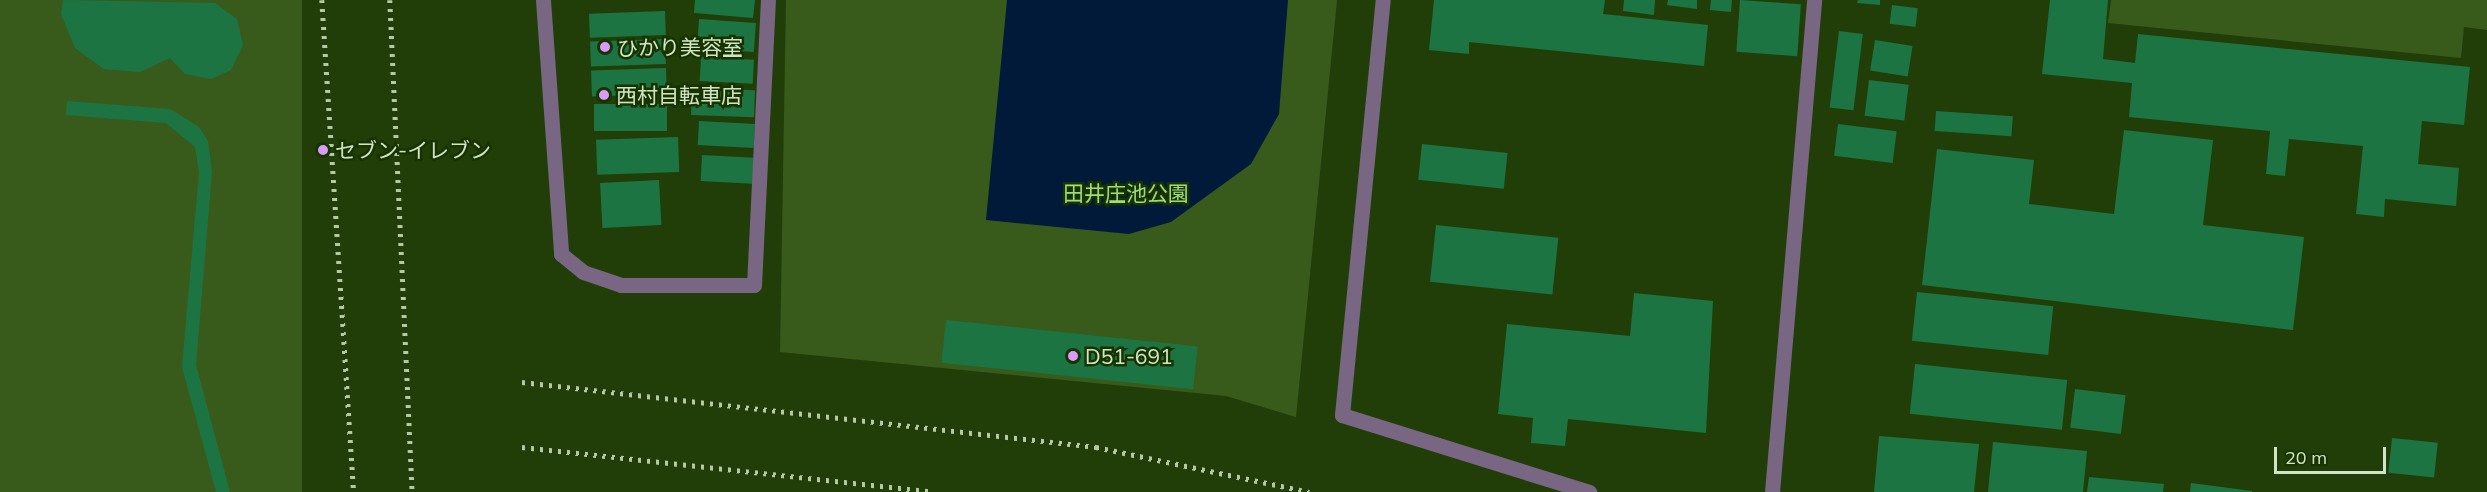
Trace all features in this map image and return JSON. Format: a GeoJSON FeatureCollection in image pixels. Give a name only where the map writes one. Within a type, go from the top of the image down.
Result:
{"type":"FeatureCollection","features":[{"type":"Feature","properties":{"kind":"street"},"geometry":{"type":"LineString","coordinates":[[543,0],[561,254],[583,272],[621,285],[754,285],[768,0]]}},
{"type":"Feature","properties":{"kind":"street"},"geometry":{"type":"LineString","coordinates":[[1383,0],[1342,415],[1589,492]]}},
{"type":"Feature","properties":{"kind":"street"},"geometry":{"type":"LineString","coordinates":[[1772,492],[1814,0]]}},
{"type":"Feature","properties":{"kind":"green space"},"geometry":{"type":"Polygon","coordinates":[[[0,0],[302,0],[302,492],[0,492],[0,0]]]}},
{"type":"Feature","properties":{"kind":"green space","name":"田井庄池公園"},"geometry":{"type":"Polygon","coordinates":[[[786,0],[1337,0],[1296,417],[1226,396],[780,352],[786,0]]]}},
{"type":"Feature","properties":{"kind":"green space"},"geometry":{"type":"Polygon","coordinates":[[[2111,0],[2487,0],[2487,30],[2464,27],[2461,58],[2108,23],[2111,0]]]}},
{"type":"Feature","properties":{"kind":"water"},"geometry":{"type":"Polygon","coordinates":[[[1007,0],[1288,0],[1279,114],[1251,164],[1171,222],[1129,234],[986,220],[1007,0]]]}},
{"type":"Feature","properties":{"kind":"building"},"geometry":{"type":"Polygon","coordinates":[[[63,0],[215,3],[237,19],[243,45],[231,70],[211,79],[185,74],[170,58],[140,72],[104,69],[75,48],[61,14],[63,0]]]}},
{"type":"Feature","properties":{"kind":"building"},"geometry":{"type":"Polygon","coordinates":[[[695,0],[755,0],[753,18],[694,13],[695,0]]]}},
{"type":"Feature","properties":{"kind":"building"},"geometry":{"type":"Polygon","coordinates":[[[1434,0],[1605,0],[1603,14],[1708,25],[1704,66],[1469,42],[1469,54],[1429,50],[1434,0]]]}},
{"type":"Feature","properties":{"kind":"building"},"geometry":{"type":"Polygon","coordinates":[[[1624,0],[1655,0],[1654,15],[1623,11],[1624,0]]]}},
{"type":"Feature","properties":{"kind":"building"},"geometry":{"type":"Polygon","coordinates":[[[1668,0],[1697,0],[1697,9],[1667,5],[1668,0]]]}},
{"type":"Feature","properties":{"kind":"building"},"geometry":{"type":"Polygon","coordinates":[[[1711,0],[1732,0],[1731,12],[1710,10],[1711,0]]]}},
{"type":"Feature","properties":{"kind":"building"},"geometry":{"type":"Polygon","coordinates":[[[1740,0],[1801,4],[1797,56],[1736,52],[1740,0]]]}},
{"type":"Feature","properties":{"kind":"building"},"geometry":{"type":"Polygon","coordinates":[[[1858,0],[1880,0],[1880,5],[1857,3],[1858,0]]]}},
{"type":"Feature","properties":{"kind":"building"},"geometry":{"type":"Polygon","coordinates":[[[2050,0],[2108,0],[2103,59],[2135,63],[2138,34],[2470,67],[2464,125],[2422,121],[2418,164],[2459,168],[2456,206],[2385,199],[2384,217],[2356,214],[2363,146],[2289,139],[2285,176],[2266,174],[2270,131],[2129,117],[2132,83],[2042,74],[2050,0]]]}},
{"type":"Feature","properties":{"kind":"building"},"geometry":{"type":"Polygon","coordinates":[[[1892,5],[1918,8],[1915,27],[1890,24],[1892,5]]]}},
{"type":"Feature","properties":{"kind":"building"},"geometry":{"type":"Polygon","coordinates":[[[665,11],[666,35],[590,38],[589,14],[665,11]]]}},
{"type":"Feature","properties":{"kind":"building"},"geometry":{"type":"Polygon","coordinates":[[[699,19],[756,23],[754,52],[697,48],[699,19]]]}},
{"type":"Feature","properties":{"kind":"building"},"geometry":{"type":"Polygon","coordinates":[[[1839,31],[1863,34],[1853,110],[1830,107],[1839,31]]]}},
{"type":"Feature","properties":{"kind":"building"},"geometry":{"type":"Polygon","coordinates":[[[665,39],[666,64],[591,67],[590,42],[665,39]]]}},
{"type":"Feature","properties":{"kind":"building"},"geometry":{"type":"Polygon","coordinates":[[[1875,40],[1913,46],[1908,77],[1870,71],[1875,40]]]}},
{"type":"Feature","properties":{"kind":"building"},"geometry":{"type":"Polygon","coordinates":[[[701,57],[754,60],[753,84],[700,81],[701,57]]]}},
{"type":"Feature","properties":{"kind":"building"},"geometry":{"type":"Polygon","coordinates":[[[666,68],[667,94],[592,97],[591,71],[666,68]]]}},
{"type":"Feature","properties":{"kind":"building"},"geometry":{"type":"Polygon","coordinates":[[[1869,80],[1909,85],[1904,121],[1865,116],[1869,80]]]}},
{"type":"Feature","properties":{"kind":"building"},"geometry":{"type":"Polygon","coordinates":[[[692,88],[755,90],[754,117],[691,115],[692,88]]]}},
{"type":"Feature","properties":{"kind":"building"},"geometry":{"type":"Polygon","coordinates":[[[67,101],[170,109],[199,127],[208,141],[212,172],[196,365],[230,492],[216,492],[182,367],[199,172],[195,147],[166,123],[66,115],[67,101]]]}},
{"type":"Feature","properties":{"kind":"building"},"geometry":{"type":"Polygon","coordinates":[[[594,104],[667,104],[667,131],[594,131],[594,104]]]}},
{"type":"Feature","properties":{"kind":"building"},"geometry":{"type":"Polygon","coordinates":[[[1936,111],[2013,116],[2011,136],[1935,131],[1936,111]]]}},
{"type":"Feature","properties":{"kind":"building"},"geometry":{"type":"Polygon","coordinates":[[[699,121],[755,124],[754,148],[698,145],[699,121]]]}},
{"type":"Feature","properties":{"kind":"building"},"geometry":{"type":"Polygon","coordinates":[[[1838,124],[1897,131],[1893,163],[1834,156],[1838,124]]]}},
{"type":"Feature","properties":{"kind":"building"},"geometry":{"type":"Polygon","coordinates":[[[2124,130],[2213,140],[2203,225],[2304,237],[2293,330],[1922,285],[1937,149],[2034,160],[2029,204],[2114,214],[2124,130]]]}},
{"type":"Feature","properties":{"kind":"building"},"geometry":{"type":"Polygon","coordinates":[[[678,137],[679,172],[597,175],[596,140],[678,137]]]}},
{"type":"Feature","properties":{"kind":"building"},"geometry":{"type":"Polygon","coordinates":[[[1422,144],[1508,153],[1504,189],[1418,180],[1422,144]]]}},
{"type":"Feature","properties":{"kind":"building"},"geometry":{"type":"Polygon","coordinates":[[[702,155],[754,158],[753,184],[701,181],[702,155]]]}},
{"type":"Feature","properties":{"kind":"building"},"geometry":{"type":"Polygon","coordinates":[[[659,180],[661,225],[602,228],[600,183],[659,180]]]}},
{"type":"Feature","properties":{"kind":"building"},"geometry":{"type":"Polygon","coordinates":[[[1436,225],[1558,238],[1552,295],[1430,282],[1436,225]]]}},
{"type":"Feature","properties":{"kind":"building"},"geometry":{"type":"Polygon","coordinates":[[[1917,292],[2053,306],[2048,355],[1912,341],[1917,292]]]}},
{"type":"Feature","properties":{"kind":"building"},"geometry":{"type":"Polygon","coordinates":[[[1634,293],[1713,301],[1706,433],[1568,419],[1565,446],[1531,443],[1533,418],[1498,414],[1507,324],[1630,336],[1634,293]]]}},
{"type":"Feature","properties":{"kind":"building"},"geometry":{"type":"Polygon","coordinates":[[[946,320],[1198,346],[1193,389],[942,363],[946,320]]]}},
{"type":"Feature","properties":{"kind":"building"},"geometry":{"type":"Polygon","coordinates":[[[1915,364],[2067,380],[2062,430],[1910,414],[1915,364]]]}},
{"type":"Feature","properties":{"kind":"building"},"geometry":{"type":"Polygon","coordinates":[[[2075,389],[2126,395],[2121,434],[2070,428],[2075,389]]]}},
{"type":"Feature","properties":{"kind":"building"},"geometry":{"type":"Polygon","coordinates":[[[1879,436],[1979,444],[1974,492],[1874,492],[1879,436]]]}},
{"type":"Feature","properties":{"kind":"building"},"geometry":{"type":"Polygon","coordinates":[[[2392,438],[2438,443],[2434,478],[2388,473],[2392,438]]]}},
{"type":"Feature","properties":{"kind":"building"},"geometry":{"type":"Polygon","coordinates":[[[1993,442],[2087,451],[2083,492],[1988,492],[1993,442]]]}},
{"type":"Feature","properties":{"kind":"building"},"geometry":{"type":"Polygon","coordinates":[[[2089,477],[2164,484],[2163,492],[2087,492],[2089,477]]]}},
{"type":"Feature","properties":{"kind":"building"},"geometry":{"type":"Polygon","coordinates":[[[2191,483],[2252,491],[2252,492],[2190,492],[2191,483]]]}},
{"type":"Feature","properties":{"kind":"railway"},"geometry":{"type":"LineString","coordinates":[[322,0],[354,492]]}},
{"type":"Feature","properties":{"kind":"railway"},"geometry":{"type":"LineString","coordinates":[[390,0],[412,492]]}},
{"type":"Feature","properties":{"kind":"railway"},"geometry":{"type":"LineString","coordinates":[[522,382],[1096,447],[1309,492]]}},
{"type":"Feature","properties":{"kind":"railway"},"geometry":{"type":"LineString","coordinates":[[522,447],[934,492]]}},
{"type":"Feature","properties":{"kind":"place","name":"ひかり美容室"},"geometry":{"type":"Point","coordinates":[605,47]}},
{"type":"Feature","properties":{"kind":"place","name":"西村自転車店"},"geometry":{"type":"Point","coordinates":[604,95]}},
{"type":"Feature","properties":{"kind":"place","name":"セブン-イレブン"},"geometry":{"type":"Point","coordinates":[323,150]}},
{"type":"Feature","properties":{"kind":"place","name":"D51-691"},"geometry":{"type":"Point","coordinates":[1073,356]}}]}
